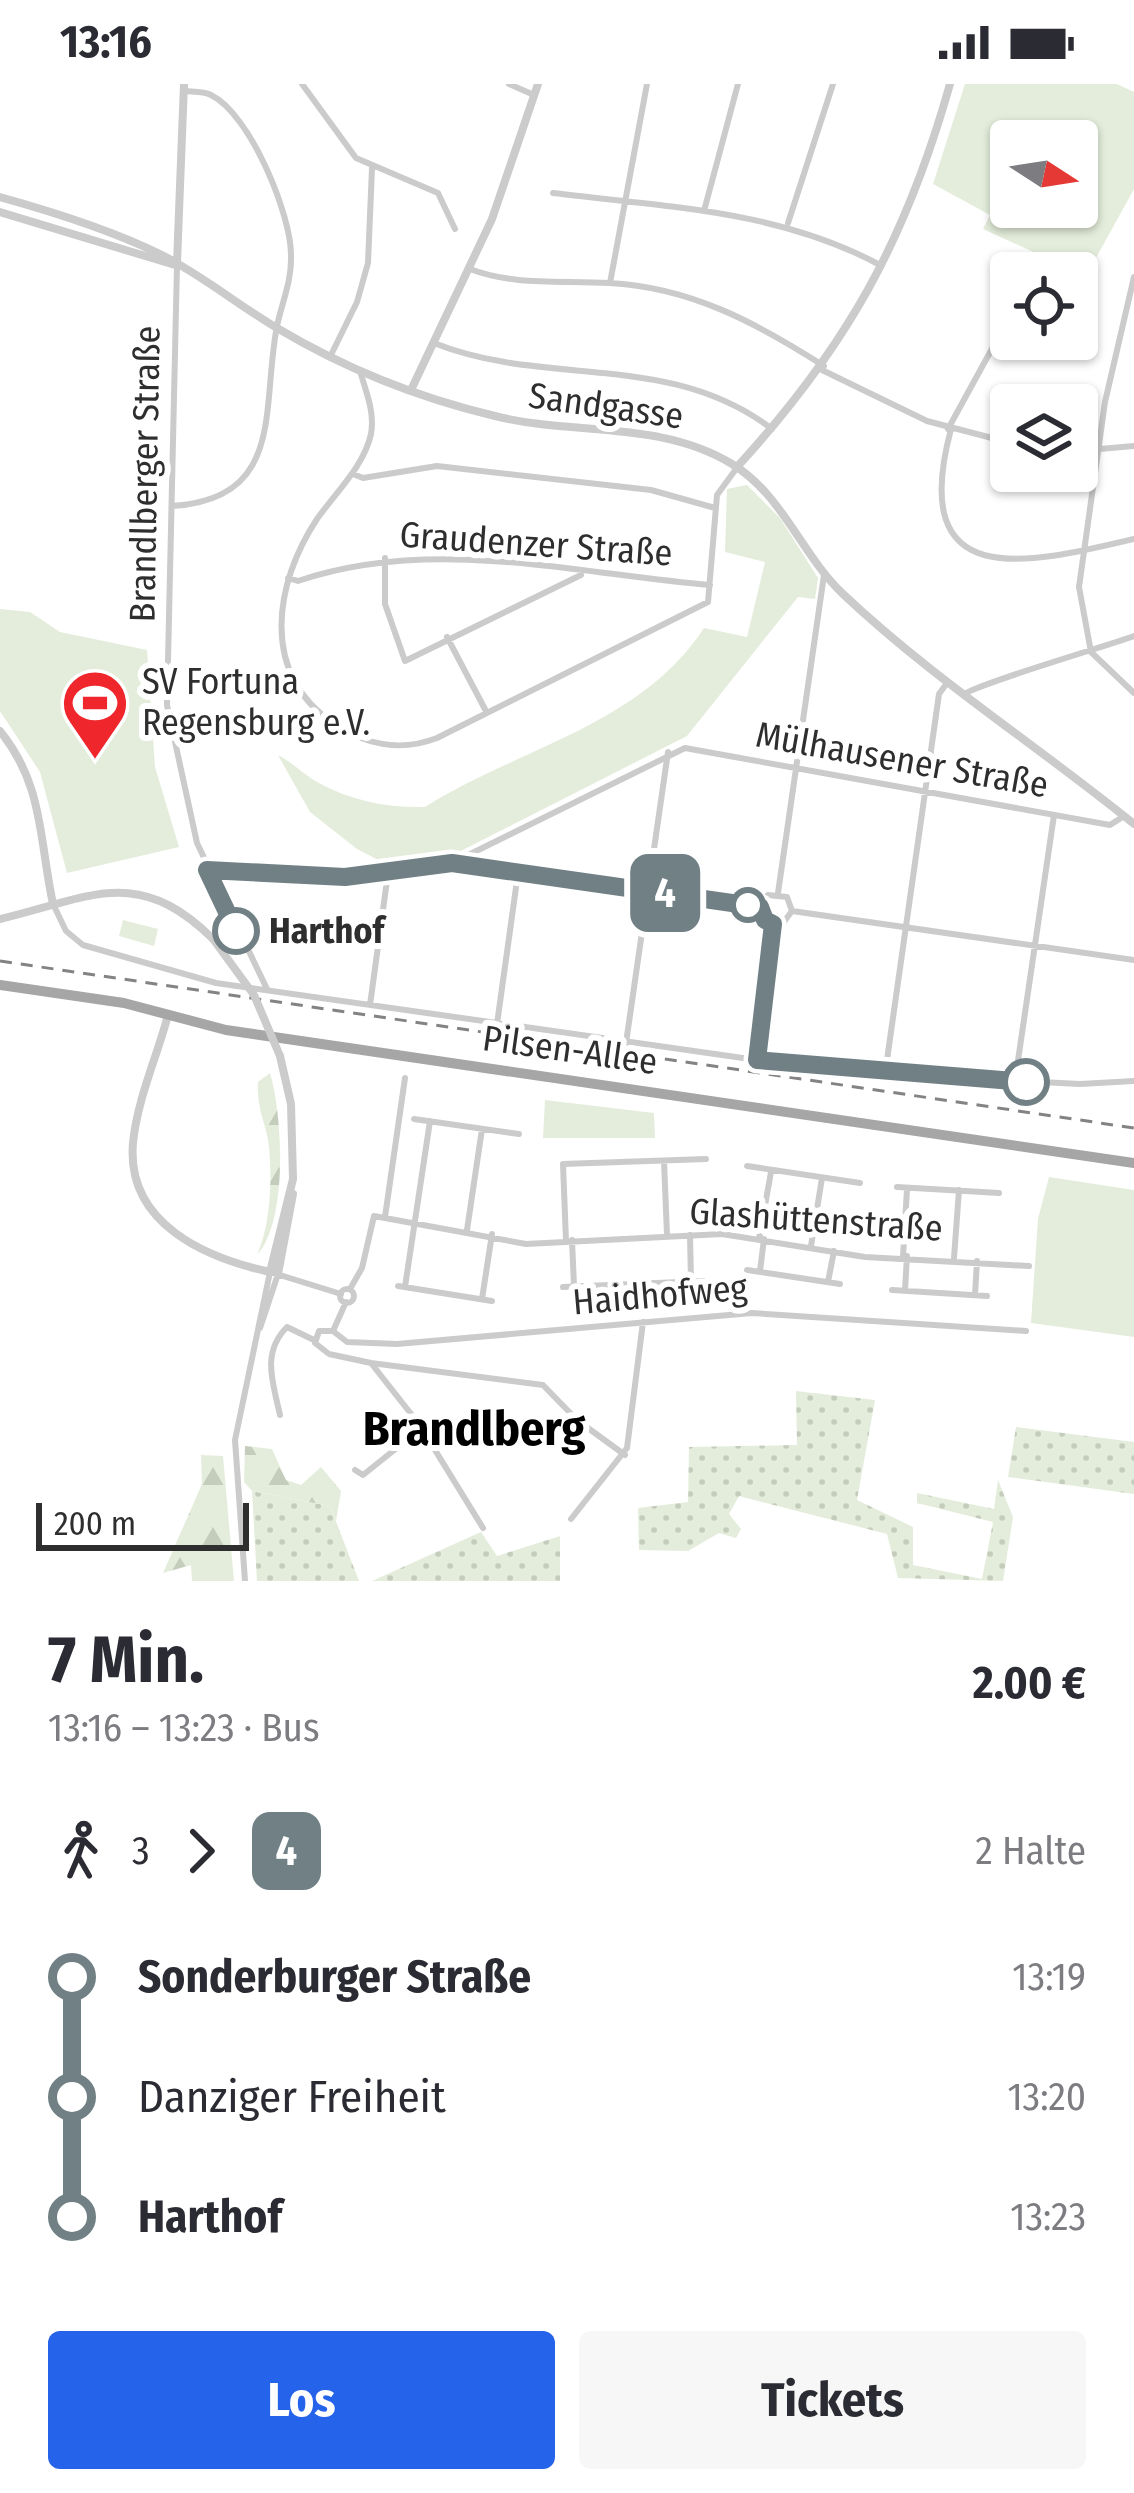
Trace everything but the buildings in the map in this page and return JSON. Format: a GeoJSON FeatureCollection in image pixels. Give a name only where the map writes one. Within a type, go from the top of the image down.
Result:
{"type":"FeatureCollection","features":[{"type":"Feature","properties":{"kind":"main road","name":"Pilsen-Allee"},"geometry":{"type":"LineString","coordinates":[[0,985],[169,1013],[226,1030],[1134,1163]]}},
{"type":"Feature","properties":{"kind":"street"},"geometry":{"type":"LineString","coordinates":[[302,84],[341,144],[372,168],[438,193],[455,229]]}},
{"type":"Feature","properties":{"kind":"street"},"geometry":{"type":"LineString","coordinates":[[509,84],[534,95]]}},
{"type":"Feature","properties":{"kind":"street"},"geometry":{"type":"LineString","coordinates":[[411,390],[470,269],[538,84]]}},
{"type":"Feature","properties":{"kind":"street"},"geometry":{"type":"LineString","coordinates":[[610,283],[647,84]]}},
{"type":"Feature","properties":{"kind":"street"},"geometry":{"type":"LineString","coordinates":[[704,211],[738,84]]}},
{"type":"Feature","properties":{"kind":"street"},"geometry":{"type":"LineString","coordinates":[[788,225],[833,84]]}},
{"type":"Feature","properties":{"kind":"street"},"geometry":{"type":"LineString","coordinates":[[360,371],[372,430],[352,473],[305,538],[288,578],[281,622],[284,658],[296,688],[343,729],[373,742],[404,746],[442,736],[708,602],[720,489],[823,368],[918,188],[950,84]]}},
{"type":"Feature","properties":{"kind":"street"},"geometry":{"type":"LineString","coordinates":[[172,506],[226,494],[256,459],[270,407],[277,328],[291,255],[277,190],[223,106],[211,95],[184,88]]}},
{"type":"Feature","properties":{"kind":"street","name":"Brandlberger Straße"},"geometry":{"type":"LineString","coordinates":[[184,88],[167,705],[185,802],[207,870],[267,989]]}},
{"type":"Feature","properties":{"kind":"street"},"geometry":{"type":"LineString","coordinates":[[331,357],[365,279],[372,168]]}},
{"type":"Feature","properties":{"kind":"street"},"geometry":{"type":"LineString","coordinates":[[553,193],[788,225],[880,265]]}},
{"type":"Feature","properties":{"kind":"street"},"geometry":{"type":"LineString","coordinates":[[0,197],[45,210],[177,265]]}},
{"type":"Feature","properties":{"kind":"street"},"geometry":{"type":"LineString","coordinates":[[0,212],[158,264],[177,265]]}},
{"type":"Feature","properties":{"kind":"street","name":"Sandgasse"},"geometry":{"type":"LineString","coordinates":[[177,265],[331,357],[411,390],[547,428],[670,438],[737,467],[782,511],[824,575],[947,683],[1041,747],[1134,824]]}},
{"type":"Feature","properties":{"kind":"street"},"geometry":{"type":"LineString","coordinates":[[470,269],[515,280],[610,283],[713,304],[881,402],[950,429],[990,438]]}},
{"type":"Feature","properties":{"kind":"street"},"geometry":{"type":"LineString","coordinates":[[1134,277],[1098,451],[1134,446]]}},
{"type":"Feature","properties":{"kind":"street"},"geometry":{"type":"LineString","coordinates":[[434,343],[486,362],[646,375],[694,389],[772,429]]}},
{"type":"Feature","properties":{"kind":"street"},"geometry":{"type":"LineString","coordinates":[[990,354],[950,429],[938,499],[958,538],[986,557],[1011,561],[1134,539]]}},
{"type":"Feature","properties":{"kind":"street"},"geometry":{"type":"LineString","coordinates":[[352,473],[363,478],[437,466],[651,490],[716,508]]}},
{"type":"Feature","properties":{"kind":"street"},"geometry":{"type":"LineString","coordinates":[[1091,492],[1081,551],[1080,607],[1091,652],[1134,693]]}},
{"type":"Feature","properties":{"kind":"street","name":"Graudenzer Straße"},"geometry":{"type":"LineString","coordinates":[[288,578],[298,580],[385,558],[439,557],[710,585]]}},
{"type":"Feature","properties":{"kind":"street"},"geometry":{"type":"LineString","coordinates":[[385,558],[385,604],[404,661],[583,574]]}},
{"type":"Feature","properties":{"kind":"street"},"geometry":{"type":"LineString","coordinates":[[824,575],[778,893],[792,911],[1134,960]]}},
{"type":"Feature","properties":{"kind":"street"},"geometry":{"type":"LineString","coordinates":[[963,695],[977,684],[1134,636]]}},
{"type":"Feature","properties":{"kind":"street"},"geometry":{"type":"LineString","coordinates":[[447,638],[487,713]]}},
{"type":"Feature","properties":{"kind":"street"},"geometry":{"type":"LineString","coordinates":[[885,1074],[939,694],[947,683]]}},
{"type":"Feature","properties":{"kind":"street"},"geometry":{"type":"LineString","coordinates":[[0,731],[18,753],[39,802],[53,904],[66,931],[94,949],[199,979],[757,1060],[885,1074],[1134,1081]]}},
{"type":"Feature","properties":{"kind":"street","name":"Mülhausener Straße"},"geometry":{"type":"LineString","coordinates":[[668,752],[692,748],[1110,825],[1124,816]]}},
{"type":"Feature","properties":{"kind":"street"},"geometry":{"type":"LineString","coordinates":[[452,863],[668,752]]}},
{"type":"Feature","properties":{"kind":"street"},"geometry":{"type":"LineString","coordinates":[[626,1043],[668,752]]}},
{"type":"Feature","properties":{"kind":"street"},"geometry":{"type":"LineString","coordinates":[[1015,1081],[1054,815]]}},
{"type":"Feature","properties":{"kind":"street"},"geometry":{"type":"LineString","coordinates":[[207,870],[388,873],[452,863],[760,907]]}},
{"type":"Feature","properties":{"kind":"street"},"geometry":{"type":"LineString","coordinates":[[370,1005],[388,873]]}},
{"type":"Feature","properties":{"kind":"street"},"geometry":{"type":"LineString","coordinates":[[497,1024],[518,873]]}},
{"type":"Feature","properties":{"kind":"street"},"geometry":{"type":"LineString","coordinates":[[0,919],[96,891],[141,892],[188,917],[213,939],[254,995],[280,1056],[290,1104],[293,1178],[235,1440],[244,1581]]}},
{"type":"Feature","properties":{"kind":"street"},"geometry":{"type":"LineString","coordinates":[[760,907],[768,895],[778,893]]}},
{"type":"Feature","properties":{"kind":"street"},"geometry":{"type":"LineString","coordinates":[[760,907],[765,920],[773,924],[787,920],[792,911]]}},
{"type":"Feature","properties":{"kind":"street"},"geometry":{"type":"LineString","coordinates":[[757,1060],[773,924]]}},
{"type":"Feature","properties":{"kind":"street"},"geometry":{"type":"LineString","coordinates":[[169,1013],[135,1129],[138,1179],[166,1225],[209,1256],[341,1294],[346,1302]]}},
{"type":"Feature","properties":{"kind":"street"},"geometry":{"type":"LineString","coordinates":[[385,1217],[405,1078]]}},
{"type":"Feature","properties":{"kind":"street"},"geometry":{"type":"LineString","coordinates":[[413,1118],[519,1134]]}},
{"type":"Feature","properties":{"kind":"street"},"geometry":{"type":"LineString","coordinates":[[430,1121],[402,1287],[492,1300]]}},
{"type":"Feature","properties":{"kind":"street"},"geometry":{"type":"LineString","coordinates":[[467,1230],[482,1129]]}},
{"type":"Feature","properties":{"kind":"street"},"geometry":{"type":"LineString","coordinates":[[552,1164],[706,1159]]}},
{"type":"Feature","properties":{"kind":"street"},"geometry":{"type":"LineString","coordinates":[[664,1161],[668,1236]]}},
{"type":"Feature","properties":{"kind":"street"},"geometry":{"type":"LineString","coordinates":[[563,1164],[574,1286]]}},
{"type":"Feature","properties":{"kind":"street"},"geometry":{"type":"LineString","coordinates":[[748,1166],[860,1183]]}},
{"type":"Feature","properties":{"kind":"street"},"geometry":{"type":"LineString","coordinates":[[760,1272],[771,1170]]}},
{"type":"Feature","properties":{"kind":"street"},"geometry":{"type":"LineString","coordinates":[[811,1246],[822,1178]]}},
{"type":"Feature","properties":{"kind":"street"},"geometry":{"type":"LineString","coordinates":[[897,1187],[999,1193]]}},
{"type":"Feature","properties":{"kind":"street"},"geometry":{"type":"LineString","coordinates":[[905,1291],[908,1187]]}},
{"type":"Feature","properties":{"kind":"street"},"geometry":{"type":"LineString","coordinates":[[954,1258],[959,1190]]}},
{"type":"Feature","properties":{"kind":"street","name":"Glashüttenstraße"},"geometry":{"type":"LineString","coordinates":[[350,1289],[362,1268],[374,1216],[492,1234],[526,1244],[690,1235],[1029,1266]]}},
{"type":"Feature","properties":{"kind":"street"},"geometry":{"type":"LineString","coordinates":[[482,1299],[492,1234]]}},
{"type":"Feature","properties":{"kind":"street"},"geometry":{"type":"LineString","coordinates":[[690,1235],[691,1282]]}},
{"type":"Feature","properties":{"kind":"street"},"geometry":{"type":"LineString","coordinates":[[828,1282],[834,1251]]}},
{"type":"Feature","properties":{"kind":"street"},"geometry":{"type":"LineString","coordinates":[[975,1295],[977,1261]]}},
{"type":"Feature","properties":{"kind":"street"},"geometry":{"type":"LineString","coordinates":[[747,1270],[840,1284]]}},
{"type":"Feature","properties":{"kind":"street"},"geometry":{"type":"LineString","coordinates":[[562,1287],[703,1281]]}},
{"type":"Feature","properties":{"kind":"street"},"geometry":{"type":"LineString","coordinates":[[314,1340],[322,1329],[332,1331],[346,1302],[354,1299],[350,1289],[341,1294]]}},
{"type":"Feature","properties":{"kind":"street"},"geometry":{"type":"LineString","coordinates":[[892,1290],[987,1296]]}},
{"type":"Feature","properties":{"kind":"street","name":"Haidhofweg"},"geometry":{"type":"LineString","coordinates":[[332,1331],[347,1342],[397,1344],[788,1313],[1027,1331]]}},
{"type":"Feature","properties":{"kind":"street"},"geometry":{"type":"LineString","coordinates":[[571,1519],[625,1455],[643,1322]]}},
{"type":"Feature","properties":{"kind":"street"},"geometry":{"type":"LineString","coordinates":[[280,1415],[269,1362],[276,1338],[287,1327],[314,1340],[329,1354],[543,1385],[577,1420],[625,1455]]}},
{"type":"Feature","properties":{"kind":"street"},"geometry":{"type":"LineString","coordinates":[[370,1363],[426,1435],[483,1528]]}},
{"type":"Feature","properties":{"kind":"street"},"geometry":{"type":"LineString","coordinates":[[355,1470],[363,1474],[398,1447],[426,1435]]}},
{"type":"Feature","properties":{"kind":"green space"},"geometry":{"type":"Polygon","coordinates":[[[965,84],[1117,84],[1134,92],[1134,189],[1098,254],[1033,252],[983,229],[990,215],[933,184],[965,84]]]}},
{"type":"Feature","properties":{"kind":"green space"},"geometry":{"type":"Polygon","coordinates":[[[747,485],[780,518],[818,578],[815,599],[798,597],[687,736],[445,859],[392,867],[357,849],[310,812],[278,755],[314,780],[358,799],[425,807],[612,712],[677,661],[704,628],[747,637],[765,562],[725,552],[727,489],[747,485]]]}},
{"type":"Feature","properties":{"kind":"green space","name":"SV Fortuna Regensburg e.V."},"geometry":{"type":"Polygon","coordinates":[[[0,609],[30,612],[60,632],[147,650],[155,767],[179,847],[67,873],[40,772],[0,711],[0,609]]]}},
{"type":"Feature","properties":{"kind":"green space"},"geometry":{"type":"Polygon","coordinates":[[[123,920],[158,929],[154,946],[119,936],[123,920]]]}},
{"type":"Feature","properties":{"kind":"green space"},"geometry":{"type":"Polygon","coordinates":[[[270,1073],[280,1168],[274,1218],[257,1255],[268,1216],[270,1174],[258,1082],[270,1073]]]}},
{"type":"Feature","properties":{"kind":"green space"},"geometry":{"type":"Polygon","coordinates":[[[545,1100],[654,1113],[655,1138],[543,1138],[545,1100]]]}},
{"type":"Feature","properties":{"kind":"green space"},"geometry":{"type":"Polygon","coordinates":[[[1049,1177],[1134,1190],[1134,1337],[1031,1323],[1038,1219],[1049,1177]]]}},
{"type":"Feature","properties":{"kind":"green space"},"geometry":{"type":"Polygon","coordinates":[[[796,1391],[875,1400],[857,1500],[913,1527],[913,1565],[982,1579],[993,1522],[917,1503],[917,1493],[994,1509],[998,1480],[1013,1517],[1003,1581],[898,1578],[887,1534],[739,1496],[729,1514],[741,1529],[736,1538],[719,1533],[688,1551],[639,1550],[638,1508],[688,1502],[689,1447],[797,1445],[796,1391]]]}},
{"type":"Feature","properties":{"kind":"green space"},"geometry":{"type":"Polygon","coordinates":[[[1016,1427],[1134,1442],[1134,1494],[1008,1477],[1016,1427]]]}},
{"type":"Feature","properties":{"kind":"green space"},"geometry":{"type":"Polygon","coordinates":[[[245,1446],[272,1449],[286,1480],[301,1485],[321,1467],[341,1491],[336,1521],[330,1506],[252,1491],[244,1482],[245,1446]]]}},
{"type":"Feature","properties":{"kind":"green space"},"geometry":{"type":"Polygon","coordinates":[[[201,1455],[223,1456],[234,1581],[192,1581],[191,1565],[163,1573],[202,1484],[201,1455]]]}},
{"type":"Feature","properties":{"kind":"green space"},"geometry":{"type":"Polygon","coordinates":[[[252,1491],[330,1506],[359,1581],[257,1581],[252,1491]]]}},
{"type":"Feature","properties":{"kind":"green space"},"geometry":{"type":"Polygon","coordinates":[[[481,1532],[497,1556],[560,1536],[560,1581],[372,1581],[481,1532]]]}},
{"type":"Feature","properties":{"kind":"railway"},"geometry":{"type":"LineString","coordinates":[[0,961],[1134,1128]]}},
{"type":"Feature","properties":{"kind":"bus line","name":"4"},"geometry":{"type":"LineString","coordinates":[[236,931],[207,870],[345,877],[452,863],[760,907],[765,920],[773,924],[757,1060],[1026,1082]]}},
{"type":"Feature","properties":{"kind":"place","name":"SV Fortuna Regensburg e.V."},"geometry":{"type":"Point","coordinates":[95,762]}},
{"type":"Feature","properties":{"kind":"place","name":"Harthof"},"geometry":{"type":"Point","coordinates":[236,931]}},
{"type":"Feature","properties":{"kind":"district","name":"Brandlberg"},"geometry":{"type":"Point","coordinates":[474,1429]}}]}
